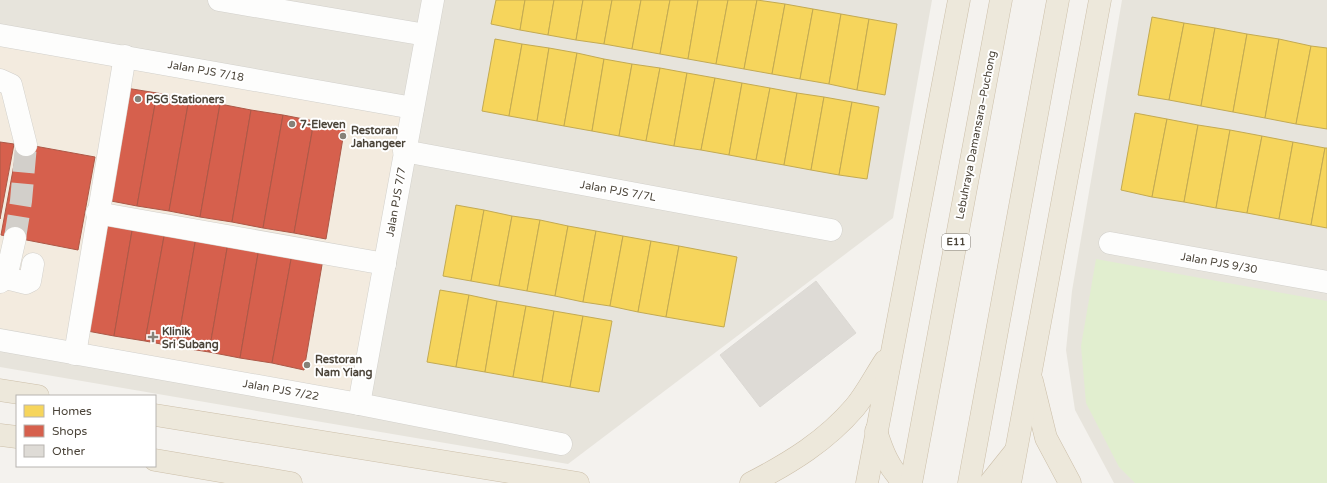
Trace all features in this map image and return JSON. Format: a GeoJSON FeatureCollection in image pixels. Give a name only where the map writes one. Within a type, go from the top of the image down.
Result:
{"type":"FeatureCollection","features":[{"type":"Feature","properties":{"kind":"highway"},"geometry":{"type":"LineString","coordinates":[[866,483],[959,0]]}},
{"type":"Feature","properties":{"kind":"highway","name":"Lebuhraya Damansara–Puchong"},"geometry":{"type":"LineString","coordinates":[[911,483],[1001,0]]}},
{"type":"Feature","properties":{"kind":"highway"},"geometry":{"type":"LineString","coordinates":[[969,483],[1058,0]]}},
{"type":"Feature","properties":{"kind":"highway"},"geometry":{"type":"LineString","coordinates":[[1010,483],[1100,0]]}},
{"type":"Feature","properties":{"kind":"highway"},"geometry":{"type":"LineString","coordinates":[[751,483],[787,464],[825,437],[855,406],[892,350]]}},
{"type":"Feature","properties":{"kind":"highway"},"geometry":{"type":"LineString","coordinates":[[1030,374],[1046,438],[1070,483]]}},
{"type":"Feature","properties":{"kind":"highway"},"geometry":{"type":"LineString","coordinates":[[0,390],[32,395]]}},
{"type":"Feature","properties":{"kind":"highway"},"geometry":{"type":"LineString","coordinates":[[156,415],[578,483]]}},
{"type":"Feature","properties":{"kind":"highway"},"geometry":{"type":"LineString","coordinates":[[876,431],[884,456],[898,478],[905,483]]}},
{"type":"Feature","properties":{"kind":"highway"},"geometry":{"type":"LineString","coordinates":[[0,435],[16,437]]}},
{"type":"Feature","properties":{"kind":"highway"},"geometry":{"type":"LineString","coordinates":[[990,483],[1016,451]]}},
{"type":"Feature","properties":{"kind":"highway"},"geometry":{"type":"LineString","coordinates":[[156,460],[291,483]]}},
{"type":"Feature","properties":{"kind":"street"},"geometry":{"type":"LineString","coordinates":[[219,0],[426,35]]}},
{"type":"Feature","properties":{"kind":"street","name":"Jalan PJS 7/7"},"geometry":{"type":"LineString","coordinates":[[359,404],[404,151],[433,0]]}},
{"type":"Feature","properties":{"kind":"street","name":"Jalan PJS 7/18"},"geometry":{"type":"LineString","coordinates":[[0,35],[413,108]]}},
{"type":"Feature","properties":{"kind":"street"},"geometry":{"type":"LineString","coordinates":[[75,354],[124,56]]}},
{"type":"Feature","properties":{"kind":"street"},"geometry":{"type":"LineString","coordinates":[[0,80],[11,85],[26,145]]}},
{"type":"Feature","properties":{"kind":"street","name":"Jalan PJS 7/7L"},"geometry":{"type":"LineString","coordinates":[[404,151],[831,230]]}},
{"type":"Feature","properties":{"kind":"street"},"geometry":{"type":"LineString","coordinates":[[97,213],[385,264]]}},
{"type":"Feature","properties":{"kind":"street"},"geometry":{"type":"LineString","coordinates":[[15,238],[3,280],[26,283],[30,281],[33,264]]}},
{"type":"Feature","properties":{"kind":"street","name":"Jalan PJS 9/30"},"geometry":{"type":"LineString","coordinates":[[1110,243],[1327,282]]}},
{"type":"Feature","properties":{"kind":"street","name":"Jalan PJS 7/22"},"geometry":{"type":"LineString","coordinates":[[0,340],[359,404],[561,444]]}},
{"type":"Feature","properties":{"kind":"shaded area"},"geometry":{"type":"Polygon","coordinates":[[[0,0],[932,0],[893,218],[568,464],[0,367],[0,0]]]}},
{"type":"Feature","properties":{"kind":"shaded area"},"geometry":{"type":"Polygon","coordinates":[[[1122,0],[1327,0],[1327,483],[1114,483],[1075,410],[1066,350],[1072,291],[1122,0]]]}},
{"type":"Feature","properties":{"kind":"shaded area"},"geometry":{"type":"Polygon","coordinates":[[[0,46],[401,117],[350,393],[0,328],[0,46]]]}},
{"type":"Feature","properties":{"kind":"green space"},"geometry":{"type":"Polygon","coordinates":[[[1096,259],[1327,301],[1327,483],[1135,483],[1119,467],[1086,403],[1081,346],[1096,259]]]}},
{"type":"Feature","properties":{"kind":"building: Homes"},"geometry":{"type":"Polygon","coordinates":[[[496,0],[525,0],[520,30],[491,24],[496,0]]]}},
{"type":"Feature","properties":{"kind":"building: Homes"},"geometry":{"type":"Polygon","coordinates":[[[525,0],[554,0],[548,35],[520,30],[525,0]]]}},
{"type":"Feature","properties":{"kind":"building: Homes"},"geometry":{"type":"Polygon","coordinates":[[[554,0],[583,0],[576,40],[548,35],[554,0]]]}},
{"type":"Feature","properties":{"kind":"building: Homes"},"geometry":{"type":"Polygon","coordinates":[[[583,0],[612,0],[604,44],[576,40],[583,0]]]}},
{"type":"Feature","properties":{"kind":"building: Homes"},"geometry":{"type":"Polygon","coordinates":[[[612,0],[641,0],[632,49],[604,44],[612,0]]]}},
{"type":"Feature","properties":{"kind":"building: Homes"},"geometry":{"type":"Polygon","coordinates":[[[641,0],[670,0],[660,54],[632,49],[641,0]]]}},
{"type":"Feature","properties":{"kind":"building: Homes"},"geometry":{"type":"Polygon","coordinates":[[[670,0],[698,0],[688,59],[660,54],[670,0]]]}},
{"type":"Feature","properties":{"kind":"building: Homes"},"geometry":{"type":"Polygon","coordinates":[[[698,0],[728,0],[716,64],[688,59],[698,0]]]}},
{"type":"Feature","properties":{"kind":"building: Homes"},"geometry":{"type":"Polygon","coordinates":[[[728,0],[757,0],[744,69],[716,64],[728,0]]]}},
{"type":"Feature","properties":{"kind":"building: Homes"},"geometry":{"type":"Polygon","coordinates":[[[757,0],[785,4],[772,74],[744,69],[757,0]]]}},
{"type":"Feature","properties":{"kind":"building: Homes"},"geometry":{"type":"Polygon","coordinates":[[[785,4],[813,9],[800,79],[772,74],[785,4]]]}},
{"type":"Feature","properties":{"kind":"building: Homes"},"geometry":{"type":"Polygon","coordinates":[[[813,9],[841,14],[829,84],[800,79],[813,9]]]}},
{"type":"Feature","properties":{"kind":"building: Homes"},"geometry":{"type":"Polygon","coordinates":[[[841,14],[869,19],[857,90],[829,84],[841,14]]]}},
{"type":"Feature","properties":{"kind":"building: Homes"},"geometry":{"type":"Polygon","coordinates":[[[1152,17],[1184,23],[1169,100],[1138,95],[1152,17]]]}},
{"type":"Feature","properties":{"kind":"building: Homes"},"geometry":{"type":"Polygon","coordinates":[[[869,19],[897,24],[885,95],[857,90],[869,19]]]}},
{"type":"Feature","properties":{"kind":"building: Homes"},"geometry":{"type":"Polygon","coordinates":[[[1184,23],[1215,28],[1201,106],[1169,100],[1184,23]]]}},
{"type":"Feature","properties":{"kind":"building: Homes"},"geometry":{"type":"Polygon","coordinates":[[[1215,28],[1247,34],[1233,112],[1201,106],[1215,28]]]}},
{"type":"Feature","properties":{"kind":"building: Homes"},"geometry":{"type":"Polygon","coordinates":[[[1247,34],[1279,39],[1265,118],[1233,112],[1247,34]]]}},
{"type":"Feature","properties":{"kind":"building: Homes"},"geometry":{"type":"Polygon","coordinates":[[[495,39],[522,44],[509,116],[482,111],[495,39]]]}},
{"type":"Feature","properties":{"kind":"building: Homes"},"geometry":{"type":"Polygon","coordinates":[[[1279,39],[1311,46],[1296,124],[1265,118],[1279,39]]]}},
{"type":"Feature","properties":{"kind":"building: Homes"},"geometry":{"type":"Polygon","coordinates":[[[522,44],[549,48],[537,121],[509,116],[522,44]]]}},
{"type":"Feature","properties":{"kind":"building: Homes"},"geometry":{"type":"Polygon","coordinates":[[[1311,46],[1327,48],[1327,129],[1296,124],[1311,46]]]}},
{"type":"Feature","properties":{"kind":"building: Homes"},"geometry":{"type":"Polygon","coordinates":[[[549,48],[577,53],[564,126],[537,121],[549,48]]]}},
{"type":"Feature","properties":{"kind":"building: Homes"},"geometry":{"type":"Polygon","coordinates":[[[577,53],[604,59],[592,131],[564,126],[577,53]]]}},
{"type":"Feature","properties":{"kind":"building: Homes"},"geometry":{"type":"Polygon","coordinates":[[[604,59],[632,64],[619,136],[592,131],[604,59]]]}},
{"type":"Feature","properties":{"kind":"building: Homes"},"geometry":{"type":"Polygon","coordinates":[[[632,64],[660,68],[646,141],[619,136],[632,64]]]}},
{"type":"Feature","properties":{"kind":"building: Homes"},"geometry":{"type":"Polygon","coordinates":[[[660,68],[687,73],[674,146],[646,141],[660,68]]]}},
{"type":"Feature","properties":{"kind":"building: Homes"},"geometry":{"type":"Polygon","coordinates":[[[687,73],[715,78],[701,150],[674,146],[687,73]]]}},
{"type":"Feature","properties":{"kind":"building: Homes"},"geometry":{"type":"Polygon","coordinates":[[[715,78],[742,83],[729,155],[701,150],[715,78]]]}},
{"type":"Feature","properties":{"kind":"building: Homes"},"geometry":{"type":"Polygon","coordinates":[[[742,83],[770,88],[756,160],[729,155],[742,83]]]}},
{"type":"Feature","properties":{"kind":"building: Homes"},"geometry":{"type":"Polygon","coordinates":[[[770,88],[797,93],[784,165],[756,160],[770,88]]]}},
{"type":"Feature","properties":{"kind":"building: Homes"},"geometry":{"type":"Polygon","coordinates":[[[797,93],[824,97],[811,170],[784,165],[797,93]]]}},
{"type":"Feature","properties":{"kind":"building: Homes"},"geometry":{"type":"Polygon","coordinates":[[[824,97],[852,102],[839,175],[811,170],[824,97]]]}},
{"type":"Feature","properties":{"kind":"building: Homes"},"geometry":{"type":"Polygon","coordinates":[[[852,102],[879,107],[867,179],[839,175],[852,102]]]}},
{"type":"Feature","properties":{"kind":"building: Homes"},"geometry":{"type":"Polygon","coordinates":[[[1135,113],[1167,119],[1152,197],[1121,190],[1135,113]]]}},
{"type":"Feature","properties":{"kind":"building: Homes"},"geometry":{"type":"Polygon","coordinates":[[[1167,119],[1198,125],[1184,202],[1152,197],[1167,119]]]}},
{"type":"Feature","properties":{"kind":"building: Homes"},"geometry":{"type":"Polygon","coordinates":[[[1198,125],[1230,130],[1216,208],[1184,202],[1198,125]]]}},
{"type":"Feature","properties":{"kind":"building: Homes"},"geometry":{"type":"Polygon","coordinates":[[[1230,130],[1262,136],[1247,213],[1216,208],[1230,130]]]}},
{"type":"Feature","properties":{"kind":"building: Homes"},"geometry":{"type":"Polygon","coordinates":[[[1262,136],[1293,142],[1279,219],[1247,213],[1262,136]]]}},
{"type":"Feature","properties":{"kind":"building: Homes"},"geometry":{"type":"Polygon","coordinates":[[[1293,142],[1325,148],[1311,225],[1279,219],[1293,142]]]}},
{"type":"Feature","properties":{"kind":"building: Homes"},"geometry":{"type":"Polygon","coordinates":[[[1325,148],[1327,148],[1327,228],[1311,225],[1325,148]]]}},
{"type":"Feature","properties":{"kind":"building: Homes"},"geometry":{"type":"Polygon","coordinates":[[[456,205],[484,210],[471,281],[443,276],[456,205]]]}},
{"type":"Feature","properties":{"kind":"building: Homes"},"geometry":{"type":"Polygon","coordinates":[[[484,210],[512,216],[499,286],[471,281],[484,210]]]}},
{"type":"Feature","properties":{"kind":"building: Homes"},"geometry":{"type":"Polygon","coordinates":[[[512,216],[540,220],[527,291],[499,286],[512,216]]]}},
{"type":"Feature","properties":{"kind":"building: Homes"},"geometry":{"type":"Polygon","coordinates":[[[540,220],[568,226],[555,296],[527,291],[540,220]]]}},
{"type":"Feature","properties":{"kind":"building: Homes"},"geometry":{"type":"Polygon","coordinates":[[[568,226],[596,231],[583,302],[555,296],[568,226]]]}},
{"type":"Feature","properties":{"kind":"building: Homes"},"geometry":{"type":"Polygon","coordinates":[[[596,231],[623,236],[610,306],[583,302],[596,231]]]}},
{"type":"Feature","properties":{"kind":"building: Homes"},"geometry":{"type":"Polygon","coordinates":[[[623,236],[651,241],[638,312],[610,306],[623,236]]]}},
{"type":"Feature","properties":{"kind":"building: Homes"},"geometry":{"type":"Polygon","coordinates":[[[651,241],[679,246],[666,317],[638,312],[651,241]]]}},
{"type":"Feature","properties":{"kind":"building: Homes"},"geometry":{"type":"Polygon","coordinates":[[[679,246],[737,257],[724,327],[666,317],[679,246]]]}},
{"type":"Feature","properties":{"kind":"building: Homes"},"geometry":{"type":"Polygon","coordinates":[[[440,290],[469,295],[456,367],[427,362],[440,290]]]}},
{"type":"Feature","properties":{"kind":"building: Homes"},"geometry":{"type":"Polygon","coordinates":[[[469,295],[497,301],[485,372],[456,367],[469,295]]]}},
{"type":"Feature","properties":{"kind":"building: Homes"},"geometry":{"type":"Polygon","coordinates":[[[497,301],[526,306],[513,377],[485,372],[497,301]]]}},
{"type":"Feature","properties":{"kind":"building: Homes"},"geometry":{"type":"Polygon","coordinates":[[[526,306],[554,311],[542,382],[513,377],[526,306]]]}},
{"type":"Feature","properties":{"kind":"building: Homes"},"geometry":{"type":"Polygon","coordinates":[[[554,311],[583,316],[570,387],[542,382],[554,311]]]}},
{"type":"Feature","properties":{"kind":"building: Homes"},"geometry":{"type":"Polygon","coordinates":[[[583,316],[612,321],[599,392],[570,387],[583,316]]]}},
{"type":"Feature","properties":{"kind":"building: Shops"},"geometry":{"type":"Polygon","coordinates":[[[126,88],[157,93],[137,206],[106,200],[126,88]]]}},
{"type":"Feature","properties":{"kind":"building: Shops"},"geometry":{"type":"Polygon","coordinates":[[[157,93],[189,99],[169,211],[137,206],[157,93]]]}},
{"type":"Feature","properties":{"kind":"building: Shops"},"geometry":{"type":"Polygon","coordinates":[[[189,99],[220,104],[200,217],[169,211],[189,99]]]}},
{"type":"Feature","properties":{"kind":"building: Shops"},"geometry":{"type":"Polygon","coordinates":[[[220,104],[251,110],[232,222],[200,217],[220,104]]]}},
{"type":"Feature","properties":{"kind":"building: Shops"},"geometry":{"type":"Polygon","coordinates":[[[251,110],[283,115],[263,228],[232,222],[251,110]]]}},
{"type":"Feature","properties":{"kind":"building: Shops"},"geometry":{"type":"Polygon","coordinates":[[[283,115],[314,121],[294,233],[263,228],[283,115]]]}},
{"type":"Feature","properties":{"kind":"building: Shops"},"geometry":{"type":"Polygon","coordinates":[[[314,121],[345,126],[326,239],[294,233],[314,121]]]}},
{"type":"Feature","properties":{"kind":"building: Shops"},"geometry":{"type":"Polygon","coordinates":[[[0,142],[14,144],[0,219],[0,142]]]}},
{"type":"Feature","properties":{"kind":"building: Shops"},"geometry":{"type":"Polygon","coordinates":[[[18,143],[95,157],[78,250],[1,235],[18,143]]]}},
{"type":"Feature","properties":{"kind":"building: Shops"},"geometry":{"type":"Polygon","coordinates":[[[101,220],[133,225],[114,336],[82,330],[101,220]]]}},
{"type":"Feature","properties":{"kind":"building: Shops"},"geometry":{"type":"Polygon","coordinates":[[[133,225],[165,231],[145,341],[114,336],[133,225]]]}},
{"type":"Feature","properties":{"kind":"building: Shops"},"geometry":{"type":"Polygon","coordinates":[[[165,231],[196,237],[177,347],[145,341],[165,231]]]}},
{"type":"Feature","properties":{"kind":"building: Shops"},"geometry":{"type":"Polygon","coordinates":[[[196,237],[228,243],[209,352],[177,347],[196,237]]]}},
{"type":"Feature","properties":{"kind":"building: Shops"},"geometry":{"type":"Polygon","coordinates":[[[228,243],[259,248],[240,358],[209,352],[228,243]]]}},
{"type":"Feature","properties":{"kind":"building: Shops"},"geometry":{"type":"Polygon","coordinates":[[[259,248],[292,254],[272,363],[240,358],[259,248]]]}},
{"type":"Feature","properties":{"kind":"building: Shops"},"geometry":{"type":"Polygon","coordinates":[[[292,254],[323,259],[304,370],[272,363],[292,254]]]}},
{"type":"Feature","properties":{"kind":"building: Other"},"geometry":{"type":"Polygon","coordinates":[[[816,281],[856,333],[760,407],[720,355],[816,281]]]}},
{"type":"Feature","properties":{"kind":"tunnel"},"geometry":{"type":"LineString","coordinates":[[15,238],[21,201],[26,145]]}},
{"type":"Feature","properties":{"kind":"place","name":"PSG Stationers"},"geometry":{"type":"Point","coordinates":[138,99]}},
{"type":"Feature","properties":{"kind":"place","name":"7-Eleven"},"geometry":{"type":"Point","coordinates":[292,124]}},
{"type":"Feature","properties":{"kind":"place","name":"Restoran Jahangeer"},"geometry":{"type":"Point","coordinates":[343,136]}},
{"type":"Feature","properties":{"kind":"place","name":"Klinik Sri Subang"},"geometry":{"type":"Point","coordinates":[153,337]}},
{"type":"Feature","properties":{"kind":"place","name":"Restoran Nam Yiang"},"geometry":{"type":"Point","coordinates":[307,365]}}]}
